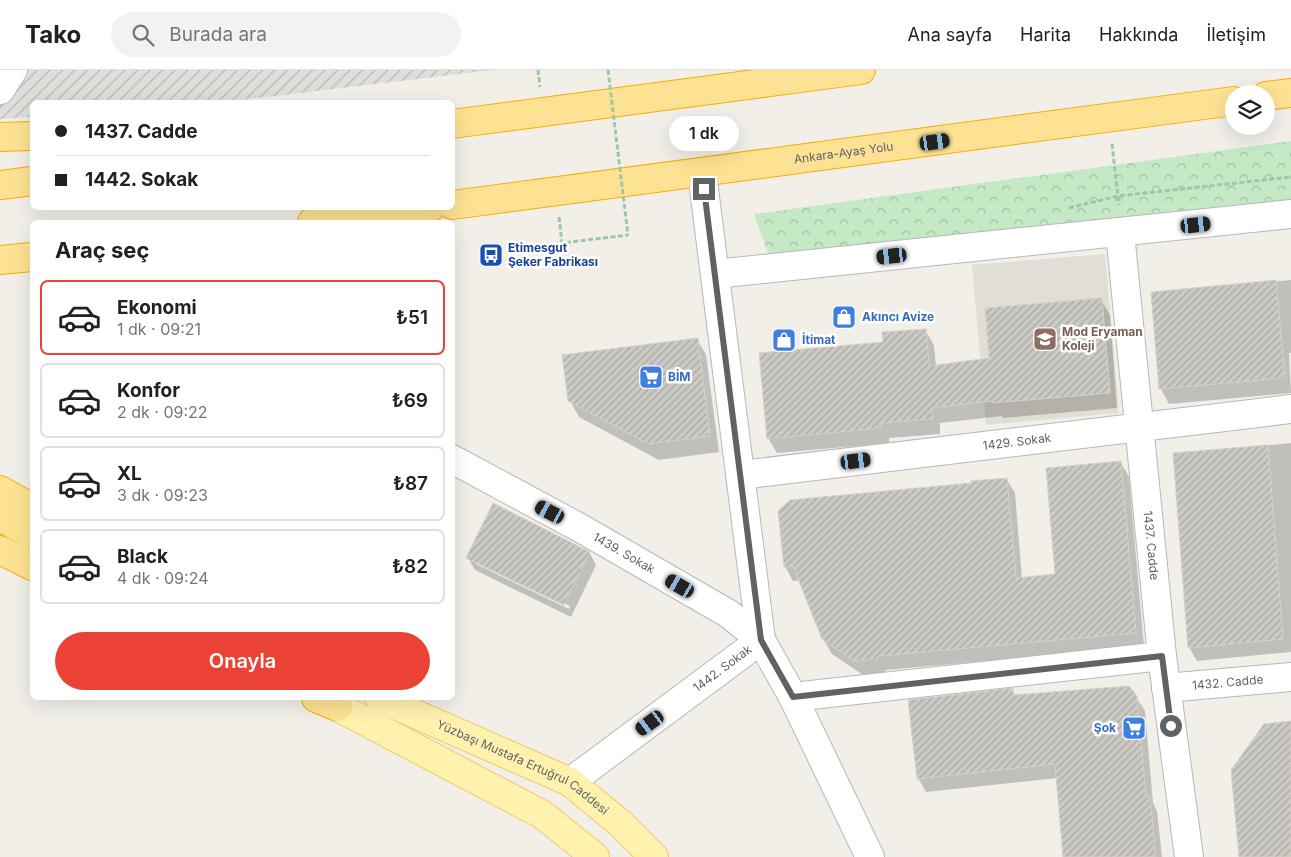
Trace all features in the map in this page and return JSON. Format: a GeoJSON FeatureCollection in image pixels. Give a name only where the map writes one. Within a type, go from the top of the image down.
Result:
{"type":"FeatureCollection","features":[{"type":"Feature","properties":{"kind":"highway"},"geometry":{"type":"LineString","coordinates":[[455,124],[861,70]]}},
{"type":"Feature","properties":{"kind":"highway"},"geometry":{"type":"LineString","coordinates":[[1275,95],[1291,93]]}},
{"type":"Feature","properties":{"kind":"highway","name":"Ankara-Ayaş Yolu"},"geometry":{"type":"LineString","coordinates":[[455,205],[1225,102]]}},
{"type":"Feature","properties":{"kind":"highway"},"geometry":{"type":"LineString","coordinates":[[0,137],[30,136]]}},
{"type":"Feature","properties":{"kind":"highway"},"geometry":{"type":"LineString","coordinates":[[0,185],[30,181]]}},
{"type":"Feature","properties":{"kind":"highway"},"geometry":{"type":"LineString","coordinates":[[329,220],[413,210]]}},
{"type":"Feature","properties":{"kind":"highway"},"geometry":{"type":"LineString","coordinates":[[0,470],[30,487]]}},
{"type":"Feature","properties":{"kind":"highway"},"geometry":{"type":"LineString","coordinates":[[0,490],[30,507]]}},
{"type":"Feature","properties":{"kind":"highway"},"geometry":{"type":"LineString","coordinates":[[0,517],[30,534]]}},
{"type":"Feature","properties":{"kind":"highway"},"geometry":{"type":"LineString","coordinates":[[0,550],[30,565]]}},
{"type":"Feature","properties":{"kind":"main road","name":"Yüzbaşı Mustafa Ertuğrul Caddesi"},"geometry":{"type":"LineString","coordinates":[[384,700],[570,782],[621,824],[654,857]]}},
{"type":"Feature","properties":{"kind":"main road"},"geometry":{"type":"LineString","coordinates":[[325,701],[542,815],[595,857]]}},
{"type":"Feature","properties":{"kind":"street"},"geometry":{"type":"LineString","coordinates":[[0,90],[13,70]]}},
{"type":"Feature","properties":{"kind":"street","name":"1442. Sokak"},"geometry":{"type":"LineString","coordinates":[[570,782],[761,640],[702,173]]}},
{"type":"Feature","properties":{"kind":"street"},"geometry":{"type":"LineString","coordinates":[[715,274],[1291,214]]}},
{"type":"Feature","properties":{"kind":"street","name":"1437. Cadde"},"geometry":{"type":"LineString","coordinates":[[1120,233],[1162,656],[1189,857]]}},
{"type":"Feature","properties":{"kind":"street","name":"1429. Sokak"},"geometry":{"type":"LineString","coordinates":[[741,475],[1291,410]]}},
{"type":"Feature","properties":{"kind":"street","name":"1439. Sokak"},"geometry":{"type":"LineString","coordinates":[[455,461],[582,530],[729,614],[761,640],[793,697],[870,857]]}},
{"type":"Feature","properties":{"kind":"street"},"geometry":{"type":"LineString","coordinates":[[793,697],[1162,656]]}},
{"type":"Feature","properties":{"kind":"street","name":"1432. Cadde"},"geometry":{"type":"LineString","coordinates":[[1166,688],[1291,677]]}},
{"type":"Feature","properties":{"kind":"path"},"geometry":{"type":"LineString","coordinates":[[562,243],[628,235],[608,70]]}},
{"type":"Feature","properties":{"kind":"path"},"geometry":{"type":"LineString","coordinates":[[1110,118],[1120,233]]}},
{"type":"Feature","properties":{"kind":"shaded area"},"geometry":{"type":"Polygon","coordinates":[[[0,70],[493,70],[242,100],[30,100],[30,117],[0,119],[0,70]]]}},
{"type":"Feature","properties":{"kind":"shaded area","name":"Mod Eryaman Koleji"},"geometry":{"type":"Polygon","coordinates":[[[1105,254],[1119,413],[986,425],[972,265],[1105,254]]]}},
{"type":"Feature","properties":{"kind":"green space"},"geometry":{"type":"Polygon","coordinates":[[[1291,141],[1291,200],[769,256],[754,214],[1291,141]]]}},
{"type":"Feature","properties":{"kind":"building"},"geometry":{"type":"Polygon","coordinates":[[[1276,280],[1285,378],[1159,389],[1151,292],[1276,280]]]}},
{"type":"Feature","properties":{"kind":"building"},"geometry":{"type":"Polygon","coordinates":[[[1102,298],[1110,393],[993,403],[993,401],[932,408],[933,419],[881,423],[881,428],[767,439],[759,353],[883,342],[882,332],[926,329],[929,366],[989,358],[985,308],[1102,298]]]}},
{"type":"Feature","properties":{"kind":"building"},"geometry":{"type":"Polygon","coordinates":[[[698,338],[710,436],[649,444],[568,401],[562,355],[698,338]]]}},
{"type":"Feature","properties":{"kind":"building"},"geometry":{"type":"Polygon","coordinates":[[[1268,445],[1283,639],[1188,648],[1173,453],[1268,445]]]}},
{"type":"Feature","properties":{"kind":"building"},"geometry":{"type":"Polygon","coordinates":[[[1121,461],[1136,633],[878,656],[878,659],[854,661],[822,639],[793,566],[784,567],[778,511],[790,500],[1007,478],[1016,578],[1055,574],[1046,468],[1121,461]]]}},
{"type":"Feature","properties":{"kind":"building"},"geometry":{"type":"Polygon","coordinates":[[[493,503],[590,552],[564,605],[466,558],[493,503]]]}},
{"type":"Feature","properties":{"kind":"building"},"geometry":{"type":"Polygon","coordinates":[[[1129,686],[1137,696],[1146,796],[1150,796],[1156,857],[1063,857],[1055,764],[917,779],[908,700],[1013,688],[1013,695],[1129,686]]]}},
{"type":"Feature","properties":{"kind":"building"},"geometry":{"type":"Polygon","coordinates":[[[1291,721],[1291,857],[1239,857],[1231,770],[1264,724],[1291,721]]]}},
{"type":"Feature","properties":{"kind":"place","name":"Etimesgut Şeker Fabrikası"},"geometry":{"type":"Point","coordinates":[491,255]}},
{"type":"Feature","properties":{"kind":"place","name":"Akıncı Avize"},"geometry":{"type":"Point","coordinates":[844,317]}},
{"type":"Feature","properties":{"kind":"place","name":"Mod Eryaman Koleji"},"geometry":{"type":"Point","coordinates":[1045,339]}},
{"type":"Feature","properties":{"kind":"place","name":"İtimat"},"geometry":{"type":"Point","coordinates":[784,340]}},
{"type":"Feature","properties":{"kind":"place","name":"BİM"},"geometry":{"type":"Point","coordinates":[651,377]}},
{"type":"Feature","properties":{"kind":"place","name":"Şok"},"geometry":{"type":"Point","coordinates":[1134,728]}},
{"type":"Feature","properties":{"kind":"route"},"geometry":{"type":"LineString","coordinates":[[704,189],[761,640],[793,697],[1162,656],[1171,726]]}}]}
